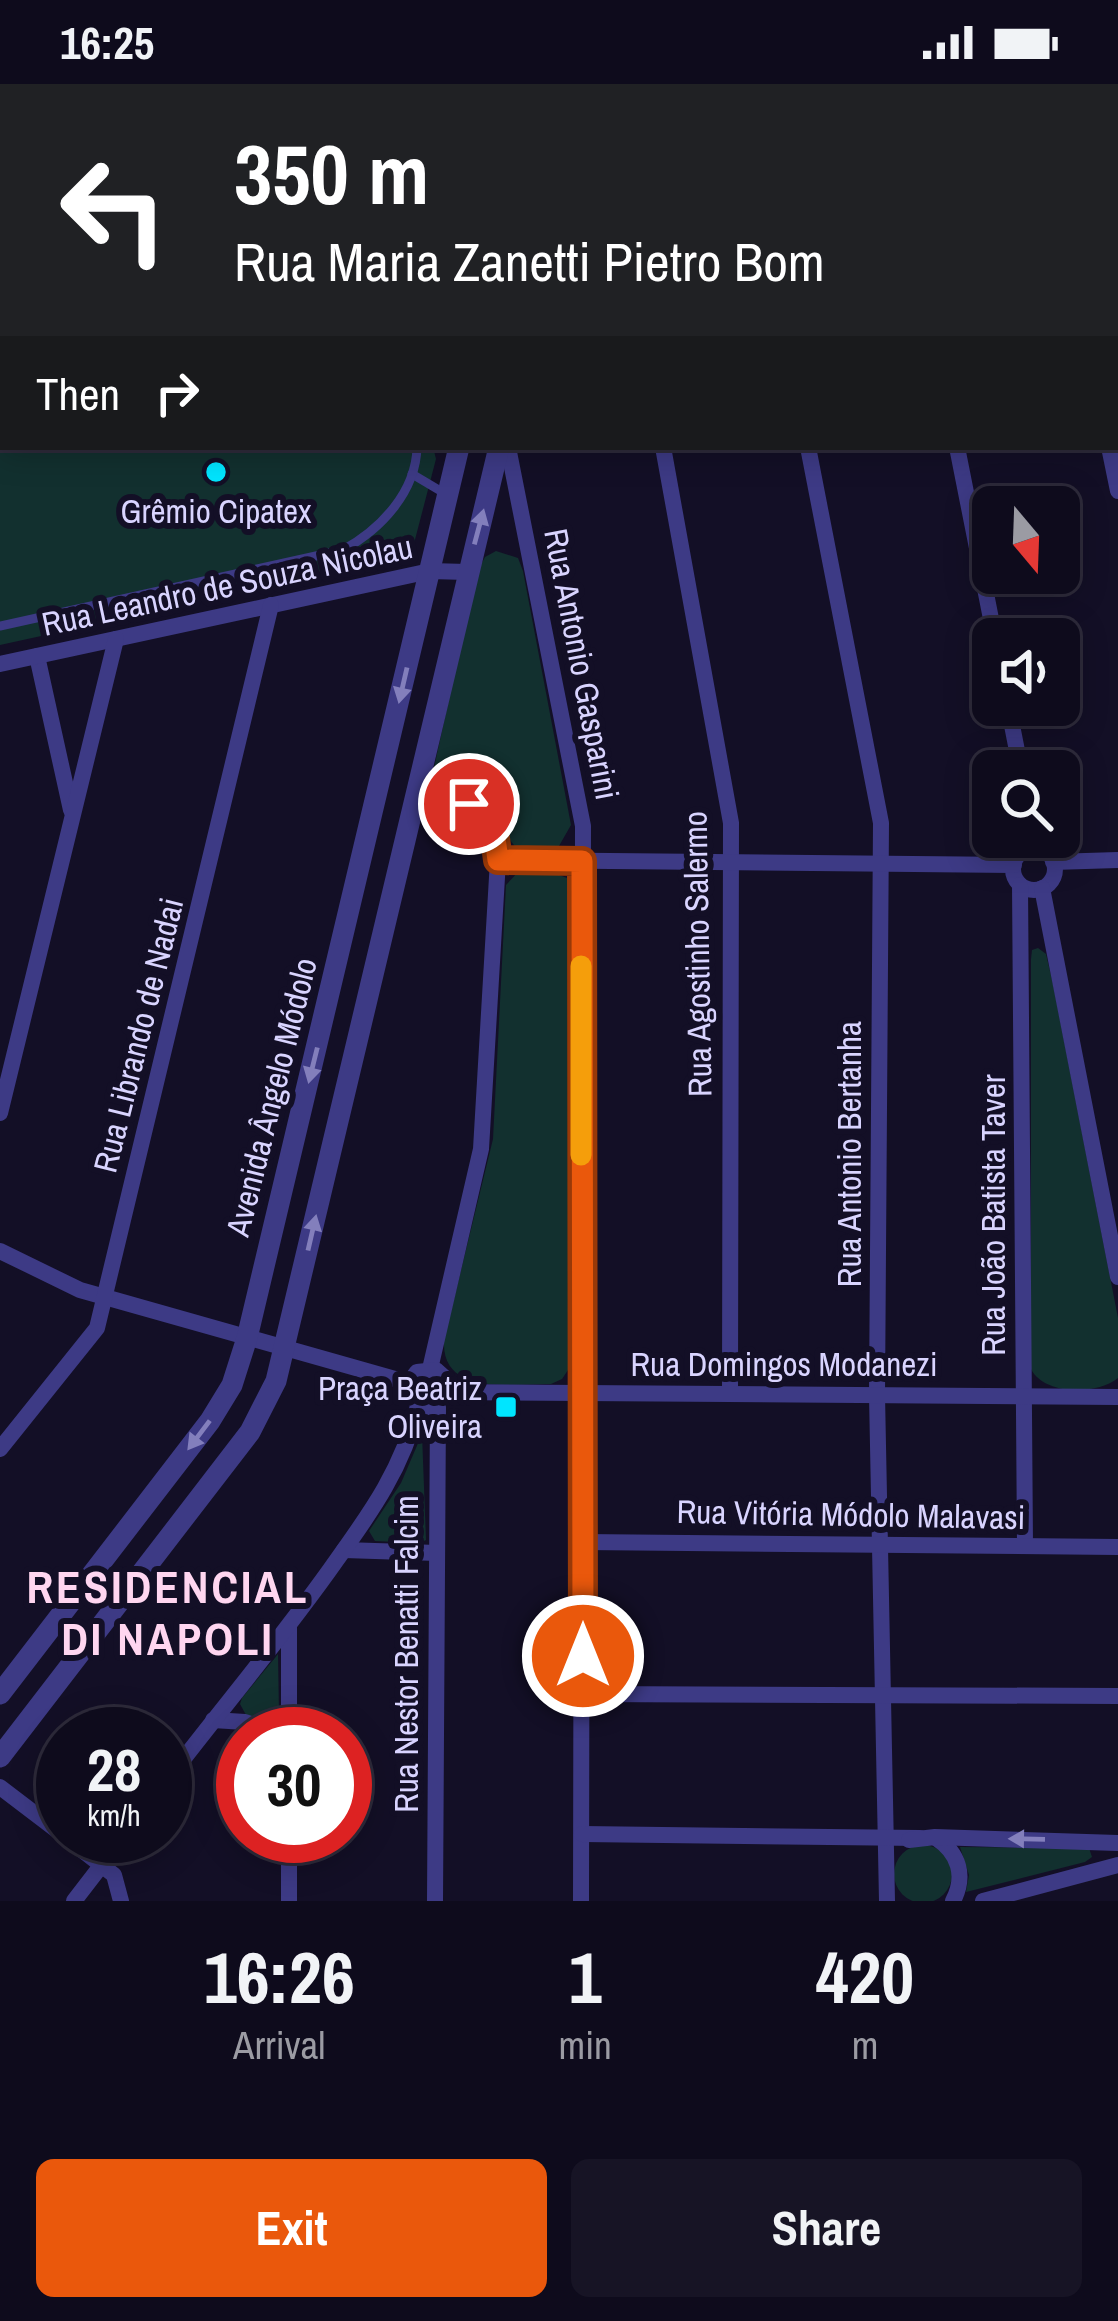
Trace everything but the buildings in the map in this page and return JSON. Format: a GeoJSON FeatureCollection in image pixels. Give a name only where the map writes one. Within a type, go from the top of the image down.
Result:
{"type":"FeatureCollection","features":[{"type":"Feature","properties":{"kind":"street","name":"Avenida Ângelo Módolo"},"geometry":{"type":"LineString","coordinates":[[0,1694],[224,1402],[247,1338],[458,450]]}},
{"type":"Feature","properties":{"kind":"street"},"geometry":{"type":"LineString","coordinates":[[0,1757],[8,1729],[250,1432],[267,1404],[285,1347],[418,796],[467,572],[503,450]]}},
{"type":"Feature","properties":{"kind":"street","name":"Rua Antonio Gasparini"},"geometry":{"type":"LineString","coordinates":[[505,450],[584,826],[581,1901]]}},
{"type":"Feature","properties":{"kind":"street","name":"Rua Agostinho Salermo"},"geometry":{"type":"LineString","coordinates":[[663,450],[730,823],[730,1394]]}},
{"type":"Feature","properties":{"kind":"street","name":"Rua Antonio Bertanha"},"geometry":{"type":"LineString","coordinates":[[809,450],[881,823],[877,1395],[886,1901]]}},
{"type":"Feature","properties":{"kind":"street"},"geometry":{"type":"LineString","coordinates":[[957,450],[991,618]]}},
{"type":"Feature","properties":{"kind":"street"},"geometry":{"type":"LineString","coordinates":[[1110,450],[1118,491]]}},
{"type":"Feature","properties":{"kind":"street","name":"Rua Leandro de Souza Nicolau"},"geometry":{"type":"LineString","coordinates":[[0,664],[430,572],[467,572]]}},
{"type":"Feature","properties":{"kind":"street","name":"Rua Librando de Nadai"},"geometry":{"type":"LineString","coordinates":[[0,1449],[97,1328],[271,605]]}},
{"type":"Feature","properties":{"kind":"street"},"geometry":{"type":"LineString","coordinates":[[0,1114],[9,1036],[72,817],[116,639]]}},
{"type":"Feature","properties":{"kind":"street"},"geometry":{"type":"LineString","coordinates":[[37,656],[72,817]]}},
{"type":"Feature","properties":{"kind":"street"},"geometry":{"type":"LineString","coordinates":[[418,796],[469,804],[483,812],[493,824],[498,860],[481,1149],[430,1369]]}},
{"type":"Feature","properties":{"kind":"street"},"geometry":{"type":"LineString","coordinates":[[1018,858],[1014,865],[1020,885],[1030,890],[1042,888],[1054,874],[1050,858]]}},
{"type":"Feature","properties":{"kind":"street"},"geometry":{"type":"LineString","coordinates":[[498,860],[1014,865]]}},
{"type":"Feature","properties":{"kind":"street"},"geometry":{"type":"LineString","coordinates":[[1053,862],[1118,860]]}},
{"type":"Feature","properties":{"kind":"street","name":"Rua João Batista Taver"},"geometry":{"type":"LineString","coordinates":[[1020,885],[1025,1546]]}},
{"type":"Feature","properties":{"kind":"street"},"geometry":{"type":"LineString","coordinates":[[1042,888],[1118,1277]]}},
{"type":"Feature","properties":{"kind":"street"},"geometry":{"type":"LineString","coordinates":[[1020,944],[1052,938]]}},
{"type":"Feature","properties":{"kind":"street"},"geometry":{"type":"LineString","coordinates":[[0,1251],[80,1291],[409,1383]]}},
{"type":"Feature","properties":{"kind":"street"},"geometry":{"type":"LineString","coordinates":[[430,1369],[442,1373],[449,1391],[437,1407],[418,1406],[410,1396],[409,1383],[417,1372],[430,1369]]}},
{"type":"Feature","properties":{"kind":"street","name":"Rua Domingos Modanezi"},"geometry":{"type":"LineString","coordinates":[[449,1391],[1118,1396]]}},
{"type":"Feature","properties":{"kind":"street"},"geometry":{"type":"LineString","coordinates":[[192,1748],[289,1627],[392,1480],[418,1406]]}},
{"type":"Feature","properties":{"kind":"street","name":"Rua Nestor Benatti Falcim"},"geometry":{"type":"LineString","coordinates":[[435,1901],[437,1407]]}},
{"type":"Feature","properties":{"kind":"street"},"geometry":{"type":"LineString","coordinates":[[0,1413],[19,1425]]}},
{"type":"Feature","properties":{"kind":"street","name":"Rua Vitória Módolo Malavasi"},"geometry":{"type":"LineString","coordinates":[[583,1542],[1118,1547]]}},
{"type":"Feature","properties":{"kind":"street"},"geometry":{"type":"LineString","coordinates":[[344,1550],[437,1553]]}},
{"type":"Feature","properties":{"kind":"street"},"geometry":{"type":"LineString","coordinates":[[289,1627],[289,1707]]}},
{"type":"Feature","properties":{"kind":"street"},"geometry":{"type":"LineString","coordinates":[[583,1694],[1118,1696]]}},
{"type":"Feature","properties":{"kind":"street"},"geometry":{"type":"LineString","coordinates":[[0,1787],[36,1815]]}},
{"type":"Feature","properties":{"kind":"street"},"geometry":{"type":"LineString","coordinates":[[582,1834],[1118,1843]]}},
{"type":"Feature","properties":{"kind":"street"},"geometry":{"type":"LineString","coordinates":[[901,1901],[887,1874],[898,1847],[927,1838],[946,1844],[959,1866],[953,1901]]}},
{"type":"Feature","properties":{"kind":"street"},"geometry":{"type":"LineString","coordinates":[[99,1863],[114,1875],[121,1901]]}},
{"type":"Feature","properties":{"kind":"street"},"geometry":{"type":"LineString","coordinates":[[289,1863],[289,1901]]}},
{"type":"Feature","properties":{"kind":"street"},"geometry":{"type":"LineString","coordinates":[[983,1901],[1118,1864]]}},
{"type":"Feature","properties":{"kind":"street"},"geometry":{"type":"LineString","coordinates":[[74,1901],[102,1865]]}},
{"type":"Feature","properties":{"kind":"lane"},"geometry":{"type":"LineString","coordinates":[[0,626],[343,550],[386,518],[412,474],[417,450]]}},
{"type":"Feature","properties":{"kind":"lane"},"geometry":{"type":"LineString","coordinates":[[412,474],[448,496]]}},
{"type":"Feature","properties":{"kind":"green space","name":"Grêmio Cipatex"},"geometry":{"type":"Polygon","coordinates":[[[0,450],[434,450],[436,459],[411,555],[0,645],[0,450]]]}},
{"type":"Feature","properties":{"kind":"green space"},"geometry":{"type":"Polygon","coordinates":[[[496,551],[518,558],[523,571],[571,825],[559,846],[517,849],[485,804],[447,790],[433,772],[477,572],[485,557],[496,551]]]}},
{"type":"Feature","properties":{"kind":"green space"},"geometry":{"type":"Polygon","coordinates":[[[543,869],[567,878],[574,899],[572,1364],[562,1379],[551,1384],[499,1385],[466,1379],[454,1371],[446,1358],[444,1340],[493,1139],[506,885],[520,870],[543,869]]]}},
{"type":"Feature","properties":{"kind":"green space"},"geometry":{"type":"Polygon","coordinates":[[[1032,950],[1046,954],[1053,984],[1118,1318],[1118,1378],[1085,1390],[1048,1384],[1031,1369],[1031,959],[1032,950]]]}},
{"type":"Feature","properties":{"kind":"green space"},"geometry":{"type":"Polygon","coordinates":[[[422,1434],[426,1540],[375,1541],[369,1531],[401,1483],[422,1434]]]}},
{"type":"Feature","properties":{"kind":"green space"},"geometry":{"type":"Polygon","coordinates":[[[278,1654],[279,1707],[242,1707],[242,1698],[278,1654]]]}},
{"type":"Feature","properties":{"kind":"green space"},"geometry":{"type":"Polygon","coordinates":[[[912,1847],[934,1847],[950,1863],[950,1885],[934,1901],[912,1901],[896,1885],[896,1863],[912,1847]]]}},
{"type":"Feature","properties":{"kind":"green space"},"geometry":{"type":"Polygon","coordinates":[[[960,1847],[1089,1848],[1092,1857],[966,1892],[969,1875],[960,1847]]]}},
{"type":"Feature","properties":{"kind":"slow traffic"},"geometry":{"type":"LineString","coordinates":[[581,966],[581,1155]]}},
{"type":"Feature","properties":{"kind":"place","name":"Grêmio Cipatex"},"geometry":{"type":"Point","coordinates":[216,472]}},
{"type":"Feature","properties":{"kind":"place","name":"Praça Beatriz Oliveira"},"geometry":{"type":"Point","coordinates":[506,1407]}},
{"type":"Feature","properties":{"kind":"district","name":"RESIDENCIAL DI NAPOLI"},"geometry":{"type":"Point","coordinates":[168,1613]}},
{"type":"Feature","properties":{"kind":"route"},"geometry":{"type":"LineString","coordinates":[[469,804],[493,824],[498,860],[582,861],[583,1656]]}}]}
